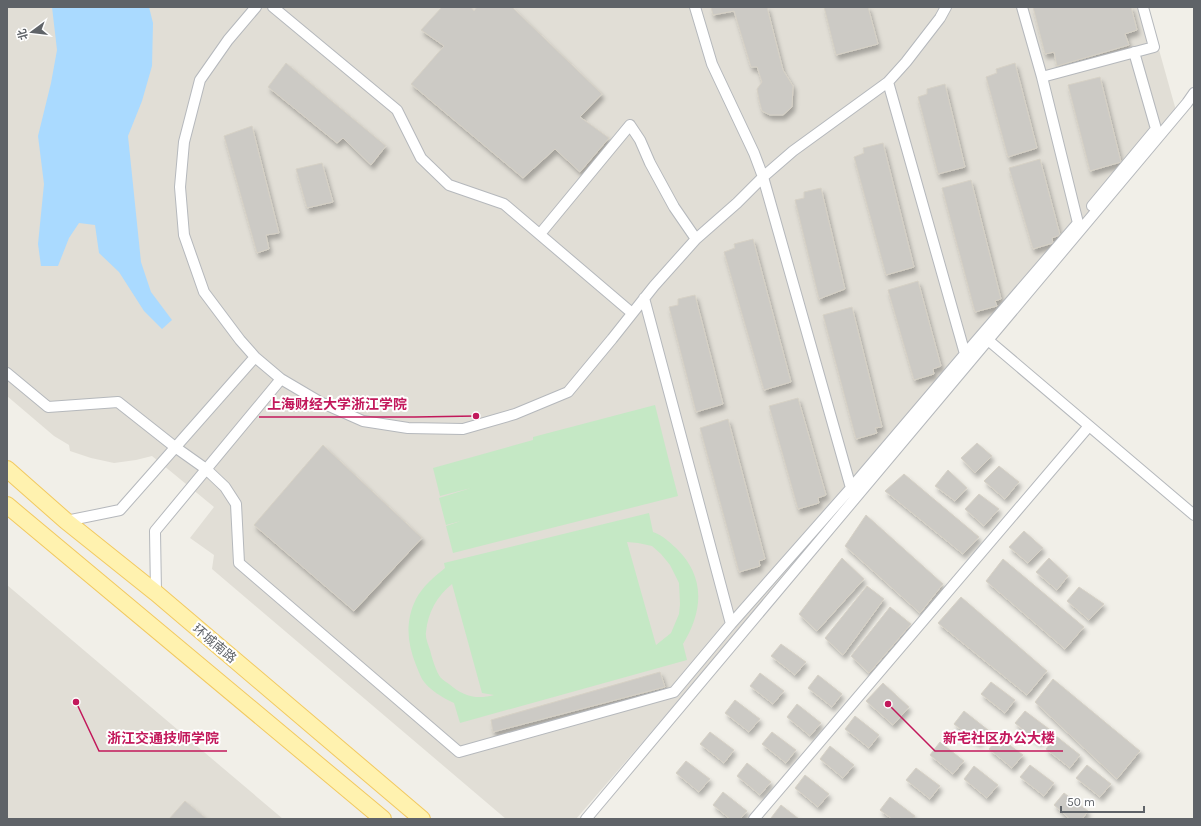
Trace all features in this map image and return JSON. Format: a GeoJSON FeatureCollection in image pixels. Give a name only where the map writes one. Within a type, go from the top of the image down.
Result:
{"type":"FeatureCollection","features":[{"type":"Feature","properties":{"kind":"main road","name":"环城南路"},"geometry":{"type":"LineString","coordinates":[[7,469],[66,521],[156,592],[422,819]]}},
{"type":"Feature","properties":{"kind":"main road"},"geometry":{"type":"LineString","coordinates":[[7,505],[383,819]]}},
{"type":"Feature","properties":{"kind":"street"},"geometry":{"type":"LineString","coordinates":[[256,7],[228,40],[200,80],[184,142],[180,187],[184,235],[204,292],[240,340],[255,357],[281,379],[320,402],[363,422],[408,428],[463,429],[515,414],[568,392],[644,298],[696,239],[793,151],[888,82],[906,62],[940,18],[946,7]]}},
{"type":"Feature","properties":{"kind":"street"},"geometry":{"type":"LineString","coordinates":[[273,7],[397,110],[421,158],[448,185],[504,204],[632,313]]}},
{"type":"Feature","properties":{"kind":"street"},"geometry":{"type":"LineString","coordinates":[[695,7],[712,64],[754,153],[763,177],[851,488]]}},
{"type":"Feature","properties":{"kind":"street"},"geometry":{"type":"LineString","coordinates":[[1022,7],[1042,78],[1078,223]]}},
{"type":"Feature","properties":{"kind":"street"},"geometry":{"type":"LineString","coordinates":[[1042,78],[1154,47],[1143,7]]}},
{"type":"Feature","properties":{"kind":"street"},"geometry":{"type":"LineString","coordinates":[[7,373],[48,407],[118,402],[175,447],[206,469],[225,487],[236,504],[239,563],[460,752],[674,692],[730,624],[851,488],[1078,223],[1156,129],[1134,52]]}},
{"type":"Feature","properties":{"kind":"street"},"geometry":{"type":"LineString","coordinates":[[888,82],[965,354]]}},
{"type":"Feature","properties":{"kind":"street"},"geometry":{"type":"LineString","coordinates":[[586,819],[1187,104],[1194,93]]}},
{"type":"Feature","properties":{"kind":"street"},"geometry":{"type":"LineString","coordinates":[[540,234],[630,125],[640,140],[650,163],[674,207],[696,239]]}},
{"type":"Feature","properties":{"kind":"street"},"geometry":{"type":"LineString","coordinates":[[644,298],[730,624]]}},
{"type":"Feature","properties":{"kind":"street"},"geometry":{"type":"LineString","coordinates":[[988,340],[1194,515]]}},
{"type":"Feature","properties":{"kind":"street"},"geometry":{"type":"LineString","coordinates":[[66,521],[120,510],[255,357]]}},
{"type":"Feature","properties":{"kind":"street"},"geometry":{"type":"LineString","coordinates":[[156,592],[155,530],[281,379]]}},
{"type":"Feature","properties":{"kind":"street"},"geometry":{"type":"LineString","coordinates":[[754,819],[1089,426]]}},
{"type":"Feature","properties":{"kind":"shaded area"},"geometry":{"type":"Polygon","coordinates":[[[7,7],[1147,7],[1177,114],[716,657],[576,819],[506,819],[212,569],[214,555],[190,538],[214,507],[152,456],[114,463],[91,458],[70,451],[69,445],[54,436],[7,396],[7,7]]]}},
{"type":"Feature","properties":{"kind":"shaded area"},"geometry":{"type":"Polygon","coordinates":[[[7,585],[283,819],[7,819],[7,585]]]}},
{"type":"Feature","properties":{"kind":"green space"},"geometry":{"type":"Polygon","coordinates":[[[655,405],[678,496],[453,553],[446,526],[461,521],[446,525],[439,498],[471,488],[440,496],[433,468],[533,440],[533,437],[655,405]]]}},
{"type":"Feature","properties":{"kind":"green space"},"geometry":{"type":"Polygon","coordinates":[[[649,513],[653,532],[668,541],[686,559],[697,582],[698,594],[695,619],[683,644],[687,660],[460,723],[454,703],[432,690],[422,679],[413,657],[408,632],[412,607],[416,599],[425,586],[445,568],[444,563],[649,513]],[[627,542],[656,645],[671,633],[679,614],[679,583],[670,565],[652,546],[627,542]],[[452,584],[434,605],[427,625],[426,638],[434,665],[441,678],[465,694],[476,697],[494,695],[482,693],[452,584]]]}},
{"type":"Feature","properties":{"kind":"water"},"geometry":{"type":"Polygon","coordinates":[[[52,7],[149,7],[153,23],[152,66],[142,101],[128,136],[141,262],[151,292],[172,320],[162,329],[144,311],[119,272],[99,253],[95,225],[79,223],[69,238],[58,266],[41,266],[38,244],[44,184],[38,136],[51,83],[57,50],[52,7]]]}},
{"type":"Feature","properties":{"kind":"building"},"geometry":{"type":"Polygon","coordinates":[[[442,7],[471,7],[474,11],[477,7],[512,7],[602,94],[580,117],[609,138],[580,172],[555,149],[523,178],[411,84],[444,46],[421,30],[442,7]]]}},
{"type":"Feature","properties":{"kind":"building"},"geometry":{"type":"Polygon","coordinates":[[[711,7],[767,7],[783,70],[793,86],[792,107],[783,115],[770,115],[762,111],[757,89],[762,82],[757,67],[751,67],[734,11],[713,15],[711,7]]]}},
{"type":"Feature","properties":{"kind":"building"},"geometry":{"type":"Polygon","coordinates":[[[824,7],[868,7],[878,44],[836,55],[824,7]]]}},
{"type":"Feature","properties":{"kind":"building"},"geometry":{"type":"Polygon","coordinates":[[[1033,7],[1131,7],[1137,30],[1125,34],[1129,45],[1057,66],[1054,52],[1045,54],[1033,7]]]}},
{"type":"Feature","properties":{"kind":"building"},"geometry":{"type":"Polygon","coordinates":[[[286,63],[386,146],[371,165],[343,138],[337,143],[268,87],[286,63]]]}},
{"type":"Feature","properties":{"kind":"building"},"geometry":{"type":"Polygon","coordinates":[[[1015,63],[1037,148],[1008,157],[986,77],[997,73],[996,69],[1015,63]]]}},
{"type":"Feature","properties":{"kind":"building"},"geometry":{"type":"Polygon","coordinates":[[[1100,77],[1121,162],[1090,171],[1068,85],[1100,77]]]}},
{"type":"Feature","properties":{"kind":"building"},"geometry":{"type":"Polygon","coordinates":[[[945,84],[965,167],[938,174],[918,97],[927,94],[927,89],[945,84]]]}},
{"type":"Feature","properties":{"kind":"building"},"geometry":{"type":"Polygon","coordinates":[[[252,126],[279,233],[266,235],[269,249],[257,253],[224,136],[252,126]]]}},
{"type":"Feature","properties":{"kind":"building"},"geometry":{"type":"Polygon","coordinates":[[[883,143],[914,267],[886,275],[854,157],[864,153],[863,148],[883,143]]]}},
{"type":"Feature","properties":{"kind":"building"},"geometry":{"type":"Polygon","coordinates":[[[1040,159],[1060,235],[1052,238],[1053,243],[1033,249],[1009,168],[1040,159]]]}},
{"type":"Feature","properties":{"kind":"building"},"geometry":{"type":"Polygon","coordinates":[[[322,163],[333,202],[307,208],[296,169],[322,163]]]}},
{"type":"Feature","properties":{"kind":"building"},"geometry":{"type":"Polygon","coordinates":[[[971,180],[1001,299],[995,301],[997,306],[975,312],[942,188],[971,180]]]}},
{"type":"Feature","properties":{"kind":"building"},"geometry":{"type":"Polygon","coordinates":[[[821,188],[845,289],[819,299],[795,200],[804,198],[804,192],[821,188]]]}},
{"type":"Feature","properties":{"kind":"building"},"geometry":{"type":"Polygon","coordinates":[[[753,239],[791,382],[764,390],[724,252],[735,248],[734,244],[753,239]]]}},
{"type":"Feature","properties":{"kind":"building"},"geometry":{"type":"Polygon","coordinates":[[[918,281],[941,366],[933,369],[934,374],[914,380],[888,290],[918,281]]]}},
{"type":"Feature","properties":{"kind":"building"},"geometry":{"type":"Polygon","coordinates":[[[695,295],[723,404],[696,412],[669,307],[678,305],[678,299],[695,295]]]}},
{"type":"Feature","properties":{"kind":"building"},"geometry":{"type":"Polygon","coordinates":[[[852,307],[882,427],[875,428],[877,433],[856,439],[823,315],[852,307]]]}},
{"type":"Feature","properties":{"kind":"building"},"geometry":{"type":"Polygon","coordinates":[[[798,398],[826,495],[818,498],[819,503],[798,509],[769,406],[798,398]]]}},
{"type":"Feature","properties":{"kind":"building"},"geometry":{"type":"Polygon","coordinates":[[[728,419],[765,559],[759,561],[760,566],[739,572],[700,428],[728,419]]]}},
{"type":"Feature","properties":{"kind":"building"},"geometry":{"type":"Polygon","coordinates":[[[977,443],[992,456],[975,473],[961,458],[977,443]]]}},
{"type":"Feature","properties":{"kind":"building"},"geometry":{"type":"Polygon","coordinates":[[[323,445],[422,538],[354,611],[254,525],[323,445]]]}},
{"type":"Feature","properties":{"kind":"building"},"geometry":{"type":"Polygon","coordinates":[[[999,466],[1019,482],[1005,499],[984,481],[999,466]]]}},
{"type":"Feature","properties":{"kind":"building"},"geometry":{"type":"Polygon","coordinates":[[[948,470],[967,488],[955,501],[935,486],[948,470]]]}},
{"type":"Feature","properties":{"kind":"building"},"geometry":{"type":"Polygon","coordinates":[[[904,474],[979,537],[963,554],[885,491],[904,474]]]}},
{"type":"Feature","properties":{"kind":"building"},"geometry":{"type":"Polygon","coordinates":[[[979,494],[999,509],[984,526],[965,509],[979,494]]]}},
{"type":"Feature","properties":{"kind":"building"},"geometry":{"type":"Polygon","coordinates":[[[866,515],[943,584],[920,613],[845,546],[866,515]]]}},
{"type":"Feature","properties":{"kind":"building"},"geometry":{"type":"Polygon","coordinates":[[[1024,531],[1043,548],[1028,563],[1009,547],[1024,531]]]}},
{"type":"Feature","properties":{"kind":"building"},"geometry":{"type":"Polygon","coordinates":[[[842,558],[864,579],[817,631],[799,614],[842,558]]]}},
{"type":"Feature","properties":{"kind":"building"},"geometry":{"type":"Polygon","coordinates":[[[1049,558],[1068,576],[1057,590],[1036,572],[1049,558]]]}},
{"type":"Feature","properties":{"kind":"building"},"geometry":{"type":"Polygon","coordinates":[[[1003,559],[1084,627],[1065,649],[986,581],[1003,559]]]}},
{"type":"Feature","properties":{"kind":"building"},"geometry":{"type":"Polygon","coordinates":[[[867,586],[884,599],[843,655],[825,638],[867,586]]]}},
{"type":"Feature","properties":{"kind":"building"},"geometry":{"type":"Polygon","coordinates":[[[1079,587],[1104,604],[1089,620],[1067,601],[1079,587]]]}},
{"type":"Feature","properties":{"kind":"building"},"geometry":{"type":"Polygon","coordinates":[[[961,597],[1047,671],[1027,695],[938,623],[961,597]]]}},
{"type":"Feature","properties":{"kind":"building"},"geometry":{"type":"Polygon","coordinates":[[[890,607],[911,624],[869,673],[851,656],[890,607]]]}},
{"type":"Feature","properties":{"kind":"building"},"geometry":{"type":"Polygon","coordinates":[[[781,644],[806,662],[795,675],[771,656],[781,644]]]}},
{"type":"Feature","properties":{"kind":"building"},"geometry":{"type":"Polygon","coordinates":[[[660,672],[665,687],[493,732],[491,720],[660,672]]]}},
{"type":"Feature","properties":{"kind":"building"},"geometry":{"type":"Polygon","coordinates":[[[760,673],[784,691],[773,704],[750,686],[760,673]]]}},
{"type":"Feature","properties":{"kind":"building"},"geometry":{"type":"Polygon","coordinates":[[[818,675],[842,694],[832,707],[808,688],[818,675]]]}},
{"type":"Feature","properties":{"kind":"building"},"geometry":{"type":"Polygon","coordinates":[[[1053,679],[1140,751],[1117,779],[1035,702],[1053,679]]]}},
{"type":"Feature","properties":{"kind":"building"},"geometry":{"type":"Polygon","coordinates":[[[991,682],[1015,700],[1005,713],[981,694],[991,682]]]}},
{"type":"Feature","properties":{"kind":"building"},"geometry":{"type":"Polygon","coordinates":[[[883,683],[909,707],[893,725],[866,701],[883,683]]]}},
{"type":"Feature","properties":{"kind":"building"},"geometry":{"type":"Polygon","coordinates":[[[735,700],[760,719],[749,732],[725,713],[735,700]]]}},
{"type":"Feature","properties":{"kind":"building"},"geometry":{"type":"Polygon","coordinates":[[[797,704],[821,723],[810,736],[787,717],[797,704]]]}},
{"type":"Feature","properties":{"kind":"building"},"geometry":{"type":"Polygon","coordinates":[[[964,711],[988,730],[978,743],[954,724],[964,711]]]}},
{"type":"Feature","properties":{"kind":"building"},"geometry":{"type":"Polygon","coordinates":[[[1025,711],[1049,729],[1038,742],[1015,723],[1025,711]]]}},
{"type":"Feature","properties":{"kind":"building"},"geometry":{"type":"Polygon","coordinates":[[[855,716],[879,735],[869,748],[845,729],[855,716]]]}},
{"type":"Feature","properties":{"kind":"building"},"geometry":{"type":"Polygon","coordinates":[[[710,732],[734,750],[724,763],[700,744],[710,732]]]}},
{"type":"Feature","properties":{"kind":"building"},"geometry":{"type":"Polygon","coordinates":[[[772,732],[796,750],[786,763],[762,744],[772,732]]]}},
{"type":"Feature","properties":{"kind":"building"},"geometry":{"type":"Polygon","coordinates":[[[1056,736],[1080,755],[1070,768],[1046,749],[1056,736]]]}},
{"type":"Feature","properties":{"kind":"building"},"geometry":{"type":"Polygon","coordinates":[[[999,737],[1023,755],[1012,768],[989,749],[999,737]]]}},
{"type":"Feature","properties":{"kind":"building"},"geometry":{"type":"Polygon","coordinates":[[[940,742],[964,761],[953,774],[930,755],[940,742]]]}},
{"type":"Feature","properties":{"kind":"building"},"geometry":{"type":"Polygon","coordinates":[[[830,746],[854,765],[843,778],[820,759],[830,746]]]}},
{"type":"Feature","properties":{"kind":"building"},"geometry":{"type":"Polygon","coordinates":[[[686,761],[710,779],[699,792],[676,773],[686,761]]]}},
{"type":"Feature","properties":{"kind":"building"},"geometry":{"type":"Polygon","coordinates":[[[747,763],[771,782],[760,795],[737,776],[747,763]]]}},
{"type":"Feature","properties":{"kind":"building"},"geometry":{"type":"Polygon","coordinates":[[[1030,765],[1054,783],[1044,796],[1020,777],[1030,765]]]}},
{"type":"Feature","properties":{"kind":"building"},"geometry":{"type":"Polygon","coordinates":[[[1087,765],[1111,784],[1100,797],[1076,778],[1087,765]]]}},
{"type":"Feature","properties":{"kind":"building"},"geometry":{"type":"Polygon","coordinates":[[[974,766],[998,785],[987,798],[964,779],[974,766]]]}},
{"type":"Feature","properties":{"kind":"building"},"geometry":{"type":"Polygon","coordinates":[[[916,768],[940,786],[930,799],[906,780],[916,768]]]}},
{"type":"Feature","properties":{"kind":"building"},"geometry":{"type":"Polygon","coordinates":[[[805,775],[829,794],[818,807],[795,788],[805,775]]]}},
{"type":"Feature","properties":{"kind":"building"},"geometry":{"type":"Polygon","coordinates":[[[723,792],[747,811],[740,819],[730,819],[713,805],[723,792]]]}},
{"type":"Feature","properties":{"kind":"building"},"geometry":{"type":"Polygon","coordinates":[[[1064,793],[1088,811],[1082,819],[1070,819],[1054,805],[1064,793]]]}},
{"type":"Feature","properties":{"kind":"building"},"geometry":{"type":"Polygon","coordinates":[[[890,797],[915,816],[912,819],[892,819],[880,810],[890,797]]]}},
{"type":"Feature","properties":{"kind":"building"},"geometry":{"type":"Polygon","coordinates":[[[185,801],[207,819],[169,819],[185,801]]]}},
{"type":"Feature","properties":{"kind":"building"},"geometry":{"type":"Polygon","coordinates":[[[781,805],[799,819],[772,819],[771,818],[781,805]]]}},
{"type":"Feature","properties":{"kind":"place","name":"上海财经大学浙江学院"},"geometry":{"type":"Point","coordinates":[476,416]}},
{"type":"Feature","properties":{"kind":"place","name":"浙江交通技师学院"},"geometry":{"type":"Point","coordinates":[76,702]}},
{"type":"Feature","properties":{"kind":"place","name":"新宅社区办公大楼"},"geometry":{"type":"Point","coordinates":[888,704]}}]}
